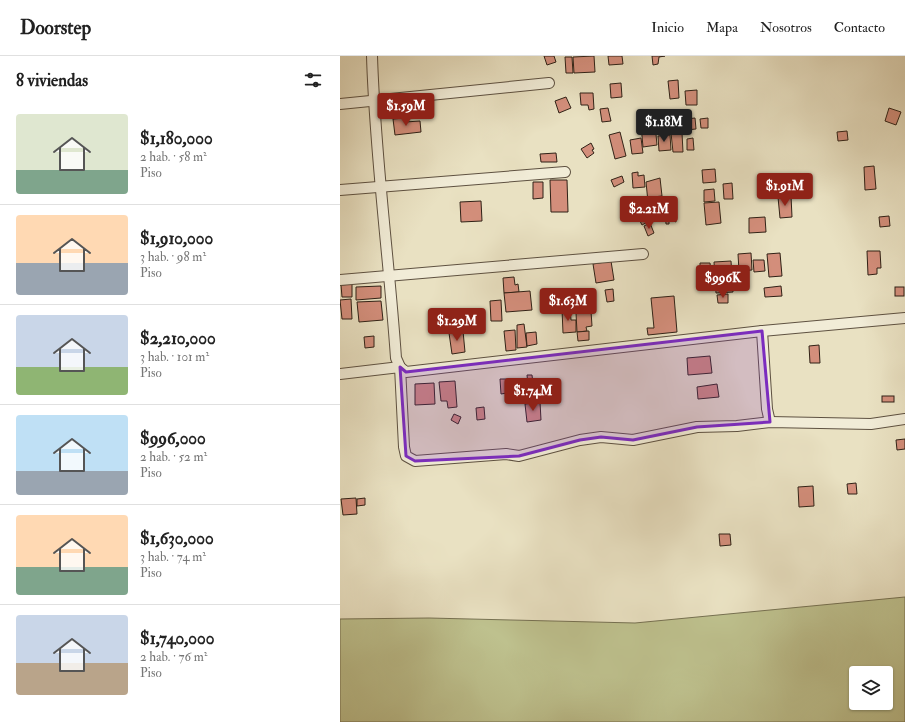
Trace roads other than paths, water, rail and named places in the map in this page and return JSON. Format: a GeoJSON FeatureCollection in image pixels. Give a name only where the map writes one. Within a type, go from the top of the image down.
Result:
{"type":"FeatureCollection","features":[{"type":"Feature","properties":{"kind":"street"},"geometry":{"type":"LineString","coordinates":[[372,56],[373,101],[390,276],[396,358],[400,367],[404,448],[406,456],[415,460],[506,454],[519,456],[580,440],[601,437],[633,440],[697,427],[737,426],[770,422],[871,424],[905,419]]}},
{"type":"Feature","properties":{"kind":"street"},"geometry":{"type":"LineString","coordinates":[[340,104],[549,83]]}},
{"type":"Feature","properties":{"kind":"street"},"geometry":{"type":"LineString","coordinates":[[340,190],[565,172]]}},
{"type":"Feature","properties":{"kind":"street"},"geometry":{"type":"LineString","coordinates":[[340,280],[643,254]]}},
{"type":"Feature","properties":{"kind":"street"},"geometry":{"type":"LineString","coordinates":[[340,374],[400,367],[406,372],[421,372],[762,331],[905,318]]}},
{"type":"Feature","properties":{"kind":"street"},"geometry":{"type":"LineString","coordinates":[[762,331],[767,409],[770,422]]}}]}
